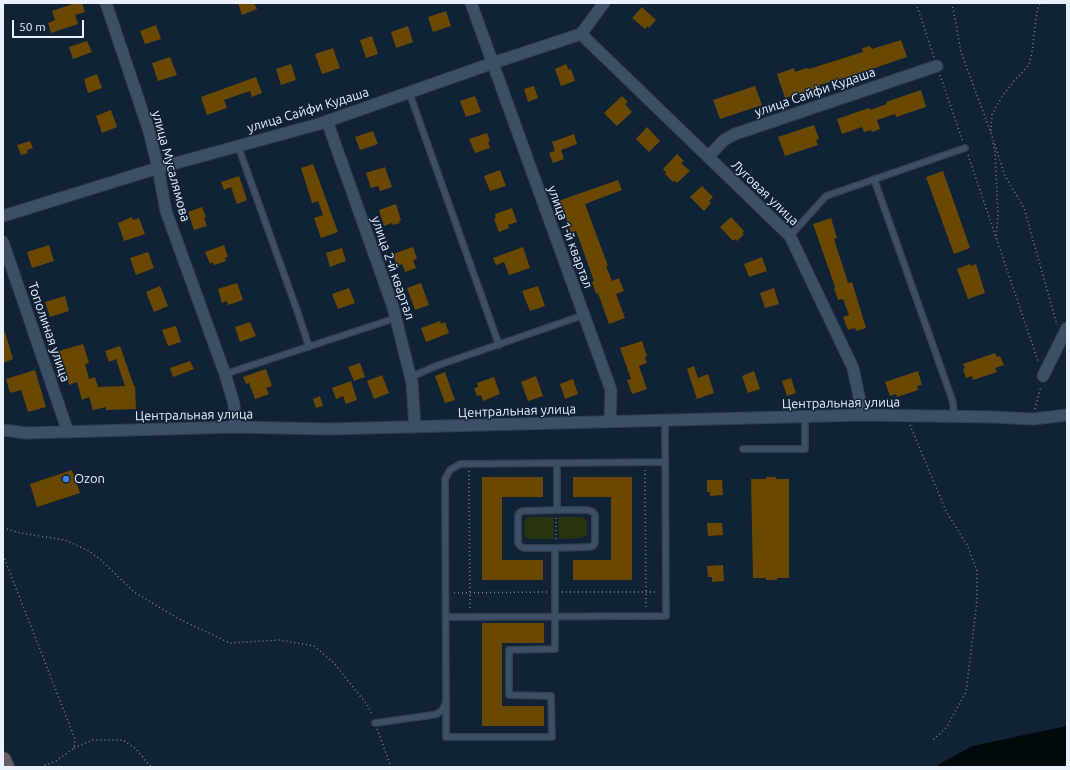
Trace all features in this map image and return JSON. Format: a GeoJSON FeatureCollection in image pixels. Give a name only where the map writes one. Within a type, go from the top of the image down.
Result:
{"type":"FeatureCollection","features":[{"type":"Feature","properties":{"kind":"main road"},"geometry":{"type":"LineString","coordinates":[[3,760],[6,767]]}},
{"type":"Feature","properties":{"kind":"street","name":"улица Мусалямова"},"geometry":{"type":"LineString","coordinates":[[106,3],[149,131],[166,211],[225,374],[234,404],[236,427]]}},
{"type":"Feature","properties":{"kind":"street","name":"улица 1-й квартал"},"geometry":{"type":"LineString","coordinates":[[471,3],[611,390],[610,422]]}},
{"type":"Feature","properties":{"kind":"street"},"geometry":{"type":"LineString","coordinates":[[580,34],[604,3]]}},
{"type":"Feature","properties":{"kind":"street","name":"улица Сайфи Кудаша"},"geometry":{"type":"LineString","coordinates":[[3,216],[158,168],[327,121],[580,34]]}},
{"type":"Feature","properties":{"kind":"street","name":"Луговая улица"},"geometry":{"type":"LineString","coordinates":[[580,34],[790,236],[853,368],[863,415]]}},
{"type":"Feature","properties":{"kind":"street","name":"улица Сайфи Кудаша"},"geometry":{"type":"LineString","coordinates":[[708,157],[724,140],[735,134],[937,66]]}},
{"type":"Feature","properties":{"kind":"street","name":"улица 2-й квартал"},"geometry":{"type":"LineString","coordinates":[[327,121],[396,318],[411,377],[415,427]]}},
{"type":"Feature","properties":{"kind":"street","name":"Тополиная улица"},"geometry":{"type":"LineString","coordinates":[[3,242],[68,432]]}},
{"type":"Feature","properties":{"kind":"street"},"geometry":{"type":"LineString","coordinates":[[1043,376],[1067,328]]}},
{"type":"Feature","properties":{"kind":"street","name":"Центральная улица"},"geometry":{"type":"LineString","coordinates":[[3,430],[26,433],[236,427],[329,429],[863,415],[1033,419],[1067,415]]}},
{"type":"Feature","properties":{"kind":"lane"},"geometry":{"type":"LineString","coordinates":[[409,92],[499,345]]}},
{"type":"Feature","properties":{"kind":"lane"},"geometry":{"type":"LineString","coordinates":[[238,146],[309,347]]}},
{"type":"Feature","properties":{"kind":"lane"},"geometry":{"type":"LineString","coordinates":[[790,236],[826,196],[966,148]]}},
{"type":"Feature","properties":{"kind":"lane"},"geometry":{"type":"LineString","coordinates":[[874,179],[953,402],[954,417]]}},
{"type":"Feature","properties":{"kind":"lane"},"geometry":{"type":"LineString","coordinates":[[411,377],[436,366],[584,316]]}},
{"type":"Feature","properties":{"kind":"lane"},"geometry":{"type":"LineString","coordinates":[[225,374],[396,318]]}},
{"type":"Feature","properties":{"kind":"lane"},"geometry":{"type":"LineString","coordinates":[[743,449],[805,448],[805,417]]}},
{"type":"Feature","properties":{"kind":"lane"},"geometry":{"type":"LineString","coordinates":[[446,617],[666,616],[665,421]]}},
{"type":"Feature","properties":{"kind":"lane"},"geometry":{"type":"LineString","coordinates":[[556,548],[555,649],[509,650],[510,696],[551,696],[552,737],[446,737],[445,479],[450,470],[460,464],[469,463],[665,462]]}},
{"type":"Feature","properties":{"kind":"lane"},"geometry":{"type":"LineString","coordinates":[[557,463],[557,510]]}},
{"type":"Feature","properties":{"kind":"lane"},"geometry":{"type":"LineString","coordinates":[[523,510],[588,510],[593,512],[595,515],[595,543],[593,546],[556,548],[524,548],[520,546],[518,543],[518,516],[520,512],[523,510]]}},
{"type":"Feature","properties":{"kind":"lane"},"geometry":{"type":"LineString","coordinates":[[375,724],[438,714],[445,705],[446,699]]}},
{"type":"Feature","properties":{"kind":"path"},"geometry":{"type":"LineString","coordinates":[[916,3],[1043,376],[1033,419]]}},
{"type":"Feature","properties":{"kind":"path"},"geometry":{"type":"LineString","coordinates":[[952,3],[962,52],[1005,176],[1024,208],[1061,340]]}},
{"type":"Feature","properties":{"kind":"path"},"geometry":{"type":"LineString","coordinates":[[996,238],[998,216],[997,178],[995,151],[991,133],[992,115],[1014,81],[1029,65],[1037,11],[1040,3]]}},
{"type":"Feature","properties":{"kind":"path"},"geometry":{"type":"LineString","coordinates":[[906,416],[946,511],[967,545],[977,570],[976,601],[966,692],[946,728],[932,741]]}},
{"type":"Feature","properties":{"kind":"path"},"geometry":{"type":"LineString","coordinates":[[645,462],[646,616]]}},
{"type":"Feature","properties":{"kind":"path"},"geometry":{"type":"LineString","coordinates":[[469,463],[470,617]]}},
{"type":"Feature","properties":{"kind":"path"},"geometry":{"type":"LineString","coordinates":[[556,548],[557,510]]}},
{"type":"Feature","properties":{"kind":"path"},"geometry":{"type":"LineString","coordinates":[[3,528],[21,533],[65,540],[89,551],[101,560],[134,592],[179,619],[230,643],[280,640],[314,646],[334,663],[368,706],[391,767]]}},
{"type":"Feature","properties":{"kind":"path"},"geometry":{"type":"LineString","coordinates":[[3,555],[75,739],[74,748]]}},
{"type":"Feature","properties":{"kind":"path"},"geometry":{"type":"LineString","coordinates":[[41,767],[56,761],[74,748],[93,740],[123,740],[136,749],[151,767]]}},
{"type":"Feature","properties":{"kind":"green space"},"geometry":{"type":"Polygon","coordinates":[[[528,517],[554,517],[554,539],[530,539],[526,537],[524,533],[524,522],[528,517]]]}},
{"type":"Feature","properties":{"kind":"green space"},"geometry":{"type":"Polygon","coordinates":[[[558,517],[581,517],[585,519],[587,522],[587,535],[581,538],[559,539],[558,517]]]}},
{"type":"Feature","properties":{"kind":"shaded area"},"geometry":{"type":"Polygon","coordinates":[[[1067,726],[1067,767],[934,767],[972,746],[1067,726]]]}},
{"type":"Feature","properties":{"kind":"building"},"geometry":{"type":"Polygon","coordinates":[[[76,3],[82,3],[85,12],[75,15],[78,24],[51,33],[48,23],[55,20],[52,11],[76,3]]]}},
{"type":"Feature","properties":{"kind":"building"},"geometry":{"type":"Polygon","coordinates":[[[238,3],[254,3],[257,9],[242,15],[238,3]]]}},
{"type":"Feature","properties":{"kind":"building"},"geometry":{"type":"Polygon","coordinates":[[[642,7],[656,20],[649,28],[648,26],[645,29],[632,18],[642,7]]]}},
{"type":"Feature","properties":{"kind":"building"},"geometry":{"type":"Polygon","coordinates":[[[446,11],[451,26],[433,32],[428,17],[446,11]]]}},
{"type":"Feature","properties":{"kind":"building"},"geometry":{"type":"Polygon","coordinates":[[[156,25],[161,39],[145,44],[140,31],[156,25]]]}},
{"type":"Feature","properties":{"kind":"building"},"geometry":{"type":"Polygon","coordinates":[[[408,26],[413,42],[396,48],[391,32],[408,26]]]}},
{"type":"Feature","properties":{"kind":"building"},"geometry":{"type":"Polygon","coordinates":[[[372,36],[378,54],[366,58],[360,40],[372,36]]]}},
{"type":"Feature","properties":{"kind":"building"},"geometry":{"type":"Polygon","coordinates":[[[901,40],[907,57],[819,85],[820,87],[785,98],[777,74],[794,68],[795,72],[806,68],[809,69],[863,52],[862,48],[870,46],[872,49],[901,40]]]}},
{"type":"Feature","properties":{"kind":"building"},"geometry":{"type":"Polygon","coordinates":[[[87,41],[92,52],[73,59],[69,47],[87,41]]]}},
{"type":"Feature","properties":{"kind":"building"},"geometry":{"type":"Polygon","coordinates":[[[333,48],[340,68],[322,74],[315,54],[333,48]]]}},
{"type":"Feature","properties":{"kind":"building"},"geometry":{"type":"Polygon","coordinates":[[[170,57],[177,75],[158,81],[152,63],[170,57]]]}},
{"type":"Feature","properties":{"kind":"building"},"geometry":{"type":"Polygon","coordinates":[[[291,64],[296,80],[281,85],[276,69],[291,64]]]}},
{"type":"Feature","properties":{"kind":"building"},"geometry":{"type":"Polygon","coordinates":[[[566,64],[569,70],[571,69],[575,81],[561,86],[555,69],[566,64]]]}},
{"type":"Feature","properties":{"kind":"building"},"geometry":{"type":"Polygon","coordinates":[[[97,74],[102,88],[88,93],[84,79],[97,74]]]}},
{"type":"Feature","properties":{"kind":"building"},"geometry":{"type":"Polygon","coordinates":[[[256,77],[262,93],[252,97],[250,91],[224,100],[227,108],[207,115],[201,97],[256,77]]]}},
{"type":"Feature","properties":{"kind":"building"},"geometry":{"type":"Polygon","coordinates":[[[534,86],[538,98],[528,102],[524,89],[534,86]]]}},
{"type":"Feature","properties":{"kind":"building"},"geometry":{"type":"Polygon","coordinates":[[[755,86],[762,105],[720,119],[713,100],[755,86]]]}},
{"type":"Feature","properties":{"kind":"building"},"geometry":{"type":"Polygon","coordinates":[[[921,90],[926,107],[896,117],[895,114],[877,120],[880,129],[872,132],[871,130],[864,132],[862,127],[842,134],[837,119],[869,108],[870,110],[887,104],[886,102],[921,90]]]}},
{"type":"Feature","properties":{"kind":"building"},"geometry":{"type":"Polygon","coordinates":[[[475,96],[481,112],[466,117],[460,101],[475,96]]]}},
{"type":"Feature","properties":{"kind":"building"},"geometry":{"type":"Polygon","coordinates":[[[622,96],[628,102],[625,104],[632,112],[617,126],[604,113],[622,96]]]}},
{"type":"Feature","properties":{"kind":"building"},"geometry":{"type":"Polygon","coordinates":[[[111,110],[117,127],[102,133],[96,116],[111,110]]]}},
{"type":"Feature","properties":{"kind":"building"},"geometry":{"type":"Polygon","coordinates":[[[814,125],[819,139],[816,140],[818,145],[785,156],[778,137],[814,125]]]}},
{"type":"Feature","properties":{"kind":"building"},"geometry":{"type":"Polygon","coordinates":[[[647,127],[660,141],[649,152],[636,139],[647,127]]]}},
{"type":"Feature","properties":{"kind":"building"},"geometry":{"type":"Polygon","coordinates":[[[373,131],[378,144],[360,150],[355,137],[373,131]]]}},
{"type":"Feature","properties":{"kind":"building"},"geometry":{"type":"Polygon","coordinates":[[[487,133],[490,141],[488,142],[490,148],[475,153],[469,139],[487,133]]]}},
{"type":"Feature","properties":{"kind":"building"},"geometry":{"type":"Polygon","coordinates":[[[574,134],[577,144],[561,150],[564,159],[553,163],[549,153],[555,151],[552,142],[574,134]]]}},
{"type":"Feature","properties":{"kind":"building"},"geometry":{"type":"Polygon","coordinates":[[[30,141],[33,148],[27,150],[28,153],[21,155],[17,145],[30,141]]]}},
{"type":"Feature","properties":{"kind":"building"},"geometry":{"type":"Polygon","coordinates":[[[677,154],[684,161],[681,163],[690,171],[677,183],[675,181],[673,182],[665,174],[666,172],[663,169],[677,154]]]}},
{"type":"Feature","properties":{"kind":"building"},"geometry":{"type":"Polygon","coordinates":[[[313,164],[338,232],[321,238],[314,218],[323,215],[318,201],[312,203],[301,168],[313,164]]]}},
{"type":"Feature","properties":{"kind":"building"},"geometry":{"type":"Polygon","coordinates":[[[385,167],[392,187],[380,191],[378,186],[371,188],[366,173],[385,167]]]}},
{"type":"Feature","properties":{"kind":"building"},"geometry":{"type":"Polygon","coordinates":[[[500,170],[506,186],[490,191],[484,176],[500,170]]]}},
{"type":"Feature","properties":{"kind":"building"},"geometry":{"type":"Polygon","coordinates":[[[943,171],[970,248],[954,254],[926,177],[943,171]]]}},
{"type":"Feature","properties":{"kind":"building"},"geometry":{"type":"Polygon","coordinates":[[[239,176],[247,200],[237,204],[231,187],[224,190],[221,182],[239,176]]]}},
{"type":"Feature","properties":{"kind":"building"},"geometry":{"type":"Polygon","coordinates":[[[618,180],[622,190],[585,204],[612,281],[619,278],[624,291],[616,294],[625,318],[609,324],[598,293],[596,294],[592,282],[594,281],[576,231],[571,233],[564,211],[562,212],[558,201],[618,180]]]}},
{"type":"Feature","properties":{"kind":"building"},"geometry":{"type":"Polygon","coordinates":[[[702,186],[713,197],[709,201],[711,203],[704,211],[690,197],[702,186]]]}},
{"type":"Feature","properties":{"kind":"building"},"geometry":{"type":"Polygon","coordinates":[[[396,204],[401,220],[399,221],[400,223],[393,225],[392,223],[384,226],[379,210],[396,204]]]}},
{"type":"Feature","properties":{"kind":"building"},"geometry":{"type":"Polygon","coordinates":[[[202,207],[206,217],[204,218],[207,226],[194,230],[188,212],[202,207]]]}},
{"type":"Feature","properties":{"kind":"building"},"geometry":{"type":"Polygon","coordinates":[[[512,208],[517,222],[508,225],[509,228],[499,232],[494,219],[496,218],[495,214],[512,208]]]}},
{"type":"Feature","properties":{"kind":"building"},"geometry":{"type":"Polygon","coordinates":[[[132,217],[133,220],[139,218],[145,234],[124,241],[118,223],[132,217]]]}},
{"type":"Feature","properties":{"kind":"building"},"geometry":{"type":"Polygon","coordinates":[[[731,217],[744,231],[742,233],[744,234],[737,241],[735,239],[733,241],[720,227],[731,217]]]}},
{"type":"Feature","properties":{"kind":"building"},"geometry":{"type":"Polygon","coordinates":[[[831,218],[837,238],[834,239],[848,283],[852,282],[866,328],[856,331],[855,328],[848,330],[843,317],[849,315],[843,299],[838,300],[835,287],[813,224],[831,218]]]}},
{"type":"Feature","properties":{"kind":"building"},"geometry":{"type":"Polygon","coordinates":[[[49,245],[54,261],[32,268],[27,252],[49,245]]]}},
{"type":"Feature","properties":{"kind":"building"},"geometry":{"type":"Polygon","coordinates":[[[224,245],[228,257],[225,258],[226,261],[214,265],[213,262],[210,264],[205,252],[224,245]]]}},
{"type":"Feature","properties":{"kind":"building"},"geometry":{"type":"Polygon","coordinates":[[[413,247],[417,259],[413,260],[416,268],[405,272],[402,264],[397,266],[393,254],[413,247]]]}},
{"type":"Feature","properties":{"kind":"building"},"geometry":{"type":"Polygon","coordinates":[[[523,247],[530,268],[509,275],[504,262],[496,265],[493,258],[523,247]]]}},
{"type":"Feature","properties":{"kind":"building"},"geometry":{"type":"Polygon","coordinates":[[[342,248],[346,261],[330,267],[326,253],[342,248]]]}},
{"type":"Feature","properties":{"kind":"building"},"geometry":{"type":"Polygon","coordinates":[[[148,252],[154,268],[136,275],[130,258],[148,252]]]}},
{"type":"Feature","properties":{"kind":"building"},"geometry":{"type":"Polygon","coordinates":[[[762,257],[767,271],[749,277],[744,264],[762,257]]]}},
{"type":"Feature","properties":{"kind":"building"},"geometry":{"type":"Polygon","coordinates":[[[970,264],[971,266],[976,264],[985,293],[968,299],[957,269],[970,264]]]}},
{"type":"Feature","properties":{"kind":"building"},"geometry":{"type":"Polygon","coordinates":[[[237,283],[243,300],[228,305],[227,301],[222,303],[218,289],[237,283]]]}},
{"type":"Feature","properties":{"kind":"building"},"geometry":{"type":"Polygon","coordinates":[[[421,283],[429,305],[415,310],[407,288],[421,283]]]}},
{"type":"Feature","properties":{"kind":"building"},"geometry":{"type":"Polygon","coordinates":[[[160,286],[168,306],[154,312],[146,292],[160,286]]]}},
{"type":"Feature","properties":{"kind":"building"},"geometry":{"type":"Polygon","coordinates":[[[538,286],[545,306],[530,311],[522,291],[538,286]]]}},
{"type":"Feature","properties":{"kind":"building"},"geometry":{"type":"Polygon","coordinates":[[[349,288],[355,303],[338,309],[332,294],[349,288]]]}},
{"type":"Feature","properties":{"kind":"building"},"geometry":{"type":"Polygon","coordinates":[[[774,288],[779,304],[765,308],[760,293],[774,288]]]}},
{"type":"Feature","properties":{"kind":"building"},"geometry":{"type":"Polygon","coordinates":[[[65,296],[69,311],[50,317],[45,302],[65,296]]]}},
{"type":"Feature","properties":{"kind":"building"},"geometry":{"type":"Polygon","coordinates":[[[440,321],[441,324],[445,322],[449,333],[426,342],[421,328],[440,321]]]}},
{"type":"Feature","properties":{"kind":"building"},"geometry":{"type":"Polygon","coordinates":[[[250,322],[256,336],[240,342],[235,327],[250,322]]]}},
{"type":"Feature","properties":{"kind":"building"},"geometry":{"type":"Polygon","coordinates":[[[176,326],[181,342],[168,346],[162,330],[176,326]]]}},
{"type":"Feature","properties":{"kind":"building"},"geometry":{"type":"Polygon","coordinates":[[[5,332],[13,359],[3,363],[3,333],[5,332]]]}},
{"type":"Feature","properties":{"kind":"building"},"geometry":{"type":"Polygon","coordinates":[[[642,341],[647,356],[645,357],[647,363],[639,366],[647,389],[632,394],[627,380],[631,379],[620,348],[642,341]]]}},
{"type":"Feature","properties":{"kind":"building"},"geometry":{"type":"Polygon","coordinates":[[[83,344],[89,363],[85,364],[89,379],[95,377],[98,387],[125,386],[116,359],[109,362],[105,351],[120,346],[135,386],[136,409],[106,410],[106,407],[93,410],[89,397],[82,400],[77,382],[69,385],[59,351],[83,344]]]}},
{"type":"Feature","properties":{"kind":"building"},"geometry":{"type":"Polygon","coordinates":[[[995,353],[997,357],[1000,356],[1004,365],[995,368],[997,372],[973,380],[972,376],[966,378],[963,364],[995,353]]]}},
{"type":"Feature","properties":{"kind":"building"},"geometry":{"type":"Polygon","coordinates":[[[190,361],[194,369],[173,377],[170,368],[190,361]]]}},
{"type":"Feature","properties":{"kind":"building"},"geometry":{"type":"Polygon","coordinates":[[[360,363],[365,377],[354,381],[348,367],[360,363]]]}},
{"type":"Feature","properties":{"kind":"building"},"geometry":{"type":"Polygon","coordinates":[[[694,366],[698,378],[708,374],[714,393],[697,399],[687,369],[694,366]]]}},
{"type":"Feature","properties":{"kind":"building"},"geometry":{"type":"Polygon","coordinates":[[[266,369],[272,386],[266,388],[269,394],[255,399],[249,383],[246,384],[243,377],[266,369]]]}},
{"type":"Feature","properties":{"kind":"building"},"geometry":{"type":"Polygon","coordinates":[[[35,370],[46,407],[28,412],[21,390],[10,393],[6,379],[35,370]]]}},
{"type":"Feature","properties":{"kind":"building"},"geometry":{"type":"Polygon","coordinates":[[[754,371],[760,389],[748,393],[742,376],[754,371]]]}},
{"type":"Feature","properties":{"kind":"building"},"geometry":{"type":"Polygon","coordinates":[[[918,371],[922,385],[917,386],[918,390],[897,397],[896,394],[890,396],[885,382],[918,371]]]}},
{"type":"Feature","properties":{"kind":"building"},"geometry":{"type":"Polygon","coordinates":[[[445,372],[455,400],[445,403],[435,376],[445,372]]]}},
{"type":"Feature","properties":{"kind":"building"},"geometry":{"type":"Polygon","coordinates":[[[382,375],[389,393],[374,399],[367,381],[382,375]]]}},
{"type":"Feature","properties":{"kind":"building"},"geometry":{"type":"Polygon","coordinates":[[[536,376],[543,396],[528,401],[521,382],[536,376]]]}},
{"type":"Feature","properties":{"kind":"building"},"geometry":{"type":"Polygon","coordinates":[[[494,377],[500,394],[483,401],[481,395],[477,396],[474,388],[478,387],[477,383],[494,377]]]}},
{"type":"Feature","properties":{"kind":"building"},"geometry":{"type":"Polygon","coordinates":[[[791,378],[796,393],[787,396],[782,381],[791,378]]]}},
{"type":"Feature","properties":{"kind":"building"},"geometry":{"type":"Polygon","coordinates":[[[573,379],[578,394],[565,399],[560,384],[573,379]]]}},
{"type":"Feature","properties":{"kind":"building"},"geometry":{"type":"Polygon","coordinates":[[[351,381],[357,400],[346,404],[343,396],[336,399],[332,388],[351,381]]]}},
{"type":"Feature","properties":{"kind":"building"},"geometry":{"type":"Polygon","coordinates":[[[320,396],[323,406],[316,408],[313,399],[320,396]]]}},
{"type":"Feature","properties":{"kind":"building"},"geometry":{"type":"Polygon","coordinates":[[[72,470],[80,493],[37,507],[30,484],[72,470]]]}},
{"type":"Feature","properties":{"kind":"building"},"geometry":{"type":"Polygon","coordinates":[[[482,477],[543,477],[543,497],[502,497],[502,560],[543,560],[543,580],[482,580],[482,477]]]}},
{"type":"Feature","properties":{"kind":"building"},"geometry":{"type":"Polygon","coordinates":[[[573,477],[632,477],[632,580],[573,580],[573,560],[611,560],[611,497],[573,497],[573,477]]]}},
{"type":"Feature","properties":{"kind":"building"},"geometry":{"type":"Polygon","coordinates":[[[766,477],[789,479],[789,578],[777,578],[777,580],[753,578],[751,479],[766,479],[766,477]]]}},
{"type":"Feature","properties":{"kind":"building"},"geometry":{"type":"Polygon","coordinates":[[[707,480],[722,480],[723,495],[710,496],[710,492],[707,492],[707,480]]]}},
{"type":"Feature","properties":{"kind":"building"},"geometry":{"type":"Polygon","coordinates":[[[707,523],[722,523],[723,535],[708,536],[707,523]]]}},
{"type":"Feature","properties":{"kind":"building"},"geometry":{"type":"Polygon","coordinates":[[[723,565],[724,581],[712,582],[712,577],[708,577],[707,566],[723,565]]]}},
{"type":"Feature","properties":{"kind":"building"},"geometry":{"type":"Polygon","coordinates":[[[482,623],[544,623],[544,643],[502,643],[502,706],[544,706],[544,726],[482,726],[482,623]]]}},
{"type":"Feature","properties":{"kind":"place","name":"Ozon"},"geometry":{"type":"Point","coordinates":[66,479]}}]}
